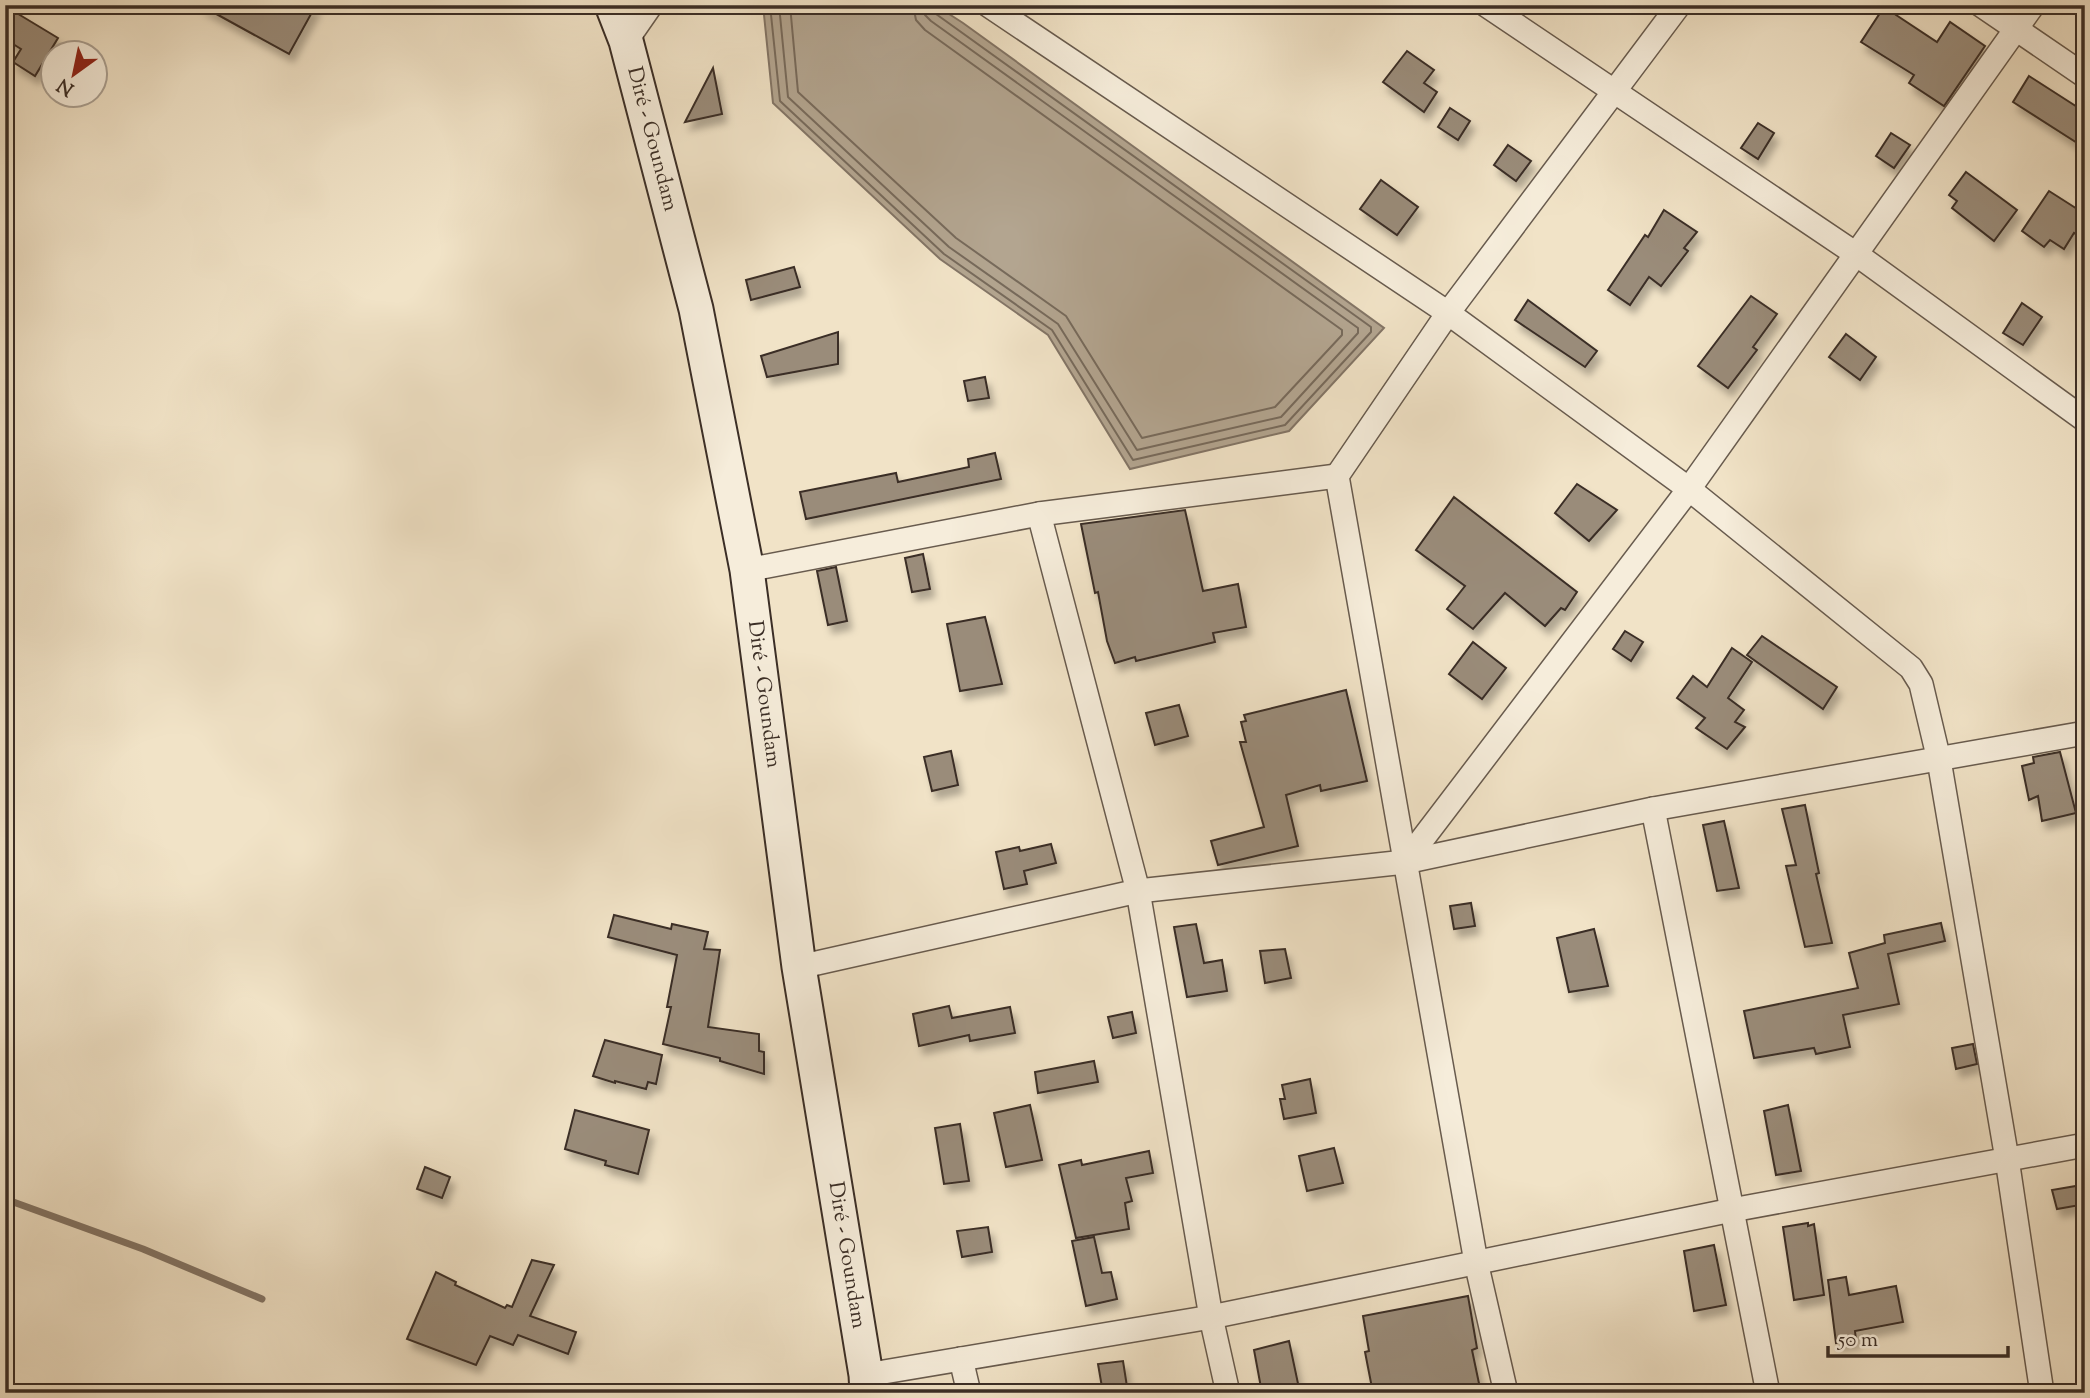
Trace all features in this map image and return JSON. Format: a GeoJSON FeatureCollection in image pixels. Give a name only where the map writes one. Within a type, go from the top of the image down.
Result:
{"type":"FeatureCollection","features":[{"type":"Feature","properties":{"kind":"main road","name":"Diré - Goundam"},"geometry":{"type":"LineString","coordinates":[[612,5],[626,41],[696,309],[747,570],[799,967],[866,1384]]}},
{"type":"Feature","properties":{"kind":"street"},"geometry":{"type":"LineString","coordinates":[[626,41],[651,5]]}},
{"type":"Feature","properties":{"kind":"street"},"geometry":{"type":"LineString","coordinates":[[988,5],[1448,313],[1689,489],[1911,668],[1921,684],[1939,760],[2007,1159],[2042,1393]]}},
{"type":"Feature","properties":{"kind":"street"},"geometry":{"type":"LineString","coordinates":[[1486,5],[1856,254],[2085,420]]}},
{"type":"Feature","properties":{"kind":"street"},"geometry":{"type":"LineString","coordinates":[[1506,1393],[1476,1262],[1337,476],[1448,313],[1679,5]]}},
{"type":"Feature","properties":{"kind":"street"},"geometry":{"type":"LineString","coordinates":[[1981,5],[2085,76]]}},
{"type":"Feature","properties":{"kind":"street"},"geometry":{"type":"LineString","coordinates":[[1405,862],[1689,489],[2033,5]]}},
{"type":"Feature","properties":{"kind":"street"},"geometry":{"type":"LineString","coordinates":[[747,570],[1039,514],[1337,476]]}},
{"type":"Feature","properties":{"kind":"street"},"geometry":{"type":"LineString","coordinates":[[1039,514],[1139,891],[1211,1317],[1228,1393]]}},
{"type":"Feature","properties":{"kind":"street"},"geometry":{"type":"LineString","coordinates":[[799,967],[1139,891],[1405,862],[1653,809],[2085,733]]}},
{"type":"Feature","properties":{"kind":"street"},"geometry":{"type":"LineString","coordinates":[[1653,809],[1768,1393]]}},
{"type":"Feature","properties":{"kind":"street"},"geometry":{"type":"LineString","coordinates":[[866,1384],[961,1359],[1211,1317],[1732,1210],[2085,1145]]}},
{"type":"Feature","properties":{"kind":"street"},"geometry":{"type":"LineString","coordinates":[[961,1359],[969,1393]]}},
{"type":"Feature","properties":{"kind":"water"},"geometry":{"type":"Polygon","coordinates":[[[763,5],[935,5],[1384,328],[1289,431],[1130,469],[1048,335],[940,259],[773,103],[763,5]]]}},
{"type":"Feature","properties":{"kind":"building"},"geometry":{"type":"Polygon","coordinates":[[[200,5],[316,5],[289,54],[200,5]]]}},
{"type":"Feature","properties":{"kind":"building"},"geometry":{"type":"Polygon","coordinates":[[[5,6],[58,38],[38,38],[38,71],[35,76],[13,62],[21,49],[5,39],[5,6]]]}},
{"type":"Feature","properties":{"kind":"building"},"geometry":{"type":"Polygon","coordinates":[[[1884,7],[1937,42],[1950,22],[1985,46],[1944,106],[1909,83],[1914,75],[1861,42],[1884,7]]]}},
{"type":"Feature","properties":{"kind":"building"},"geometry":{"type":"Polygon","coordinates":[[[1407,51],[1434,70],[1424,83],[1437,92],[1424,112],[1383,82],[1407,51]]]}},
{"type":"Feature","properties":{"kind":"building"},"geometry":{"type":"Polygon","coordinates":[[[713,68],[722,114],[685,122],[713,68]]]}},
{"type":"Feature","properties":{"kind":"building"},"geometry":{"type":"Polygon","coordinates":[[[2029,76],[2085,112],[2085,148],[2013,102],[2029,76]]]}},
{"type":"Feature","properties":{"kind":"building"},"geometry":{"type":"Polygon","coordinates":[[[1450,108],[1470,121],[1458,140],[1438,127],[1450,108]]]}},
{"type":"Feature","properties":{"kind":"building"},"geometry":{"type":"Polygon","coordinates":[[[1758,123],[1774,133],[1758,159],[1741,148],[1758,123]]]}},
{"type":"Feature","properties":{"kind":"building"},"geometry":{"type":"Polygon","coordinates":[[[1891,133],[1910,145],[1894,168],[1876,156],[1891,133]]]}},
{"type":"Feature","properties":{"kind":"building"},"geometry":{"type":"Polygon","coordinates":[[[1508,145],[1531,161],[1516,181],[1494,165],[1508,145]]]}},
{"type":"Feature","properties":{"kind":"building"},"geometry":{"type":"Polygon","coordinates":[[[1966,172],[2017,210],[1994,241],[1952,208],[1957,201],[1949,195],[1966,172]]]}},
{"type":"Feature","properties":{"kind":"building"},"geometry":{"type":"Polygon","coordinates":[[[1381,180],[1418,207],[1397,235],[1360,209],[1381,180]]]}},
{"type":"Feature","properties":{"kind":"building"},"geometry":{"type":"Polygon","coordinates":[[[2049,191],[2085,214],[2085,240],[2074,233],[2064,249],[2050,240],[2044,247],[2022,231],[2049,191]]]}},
{"type":"Feature","properties":{"kind":"building"},"geometry":{"type":"Polygon","coordinates":[[[1664,210],[1697,232],[1684,248],[1688,251],[1661,286],[1649,277],[1630,305],[1608,290],[1645,235],[1648,237],[1664,210]]]}},
{"type":"Feature","properties":{"kind":"building"},"geometry":{"type":"Polygon","coordinates":[[[794,267],[800,287],[751,300],[746,280],[794,267]]]}},
{"type":"Feature","properties":{"kind":"building"},"geometry":{"type":"Polygon","coordinates":[[[1751,296],[1777,314],[1753,347],[1757,350],[1728,388],[1698,366],[1751,296]]]}},
{"type":"Feature","properties":{"kind":"building"},"geometry":{"type":"Polygon","coordinates":[[[1528,300],[1597,351],[1585,367],[1515,320],[1528,300]]]}},
{"type":"Feature","properties":{"kind":"building"},"geometry":{"type":"Polygon","coordinates":[[[2022,303],[2042,317],[2023,345],[2003,333],[2022,303]]]}},
{"type":"Feature","properties":{"kind":"building"},"geometry":{"type":"Polygon","coordinates":[[[838,332],[838,364],[767,377],[761,356],[838,332]]]}},
{"type":"Feature","properties":{"kind":"building"},"geometry":{"type":"Polygon","coordinates":[[[1846,334],[1876,357],[1860,380],[1829,357],[1846,334]]]}},
{"type":"Feature","properties":{"kind":"building"},"geometry":{"type":"Polygon","coordinates":[[[985,377],[989,398],[968,401],[964,381],[985,377]]]}},
{"type":"Feature","properties":{"kind":"building"},"geometry":{"type":"Polygon","coordinates":[[[995,453],[1001,479],[806,519],[800,492],[896,473],[898,482],[969,467],[968,459],[995,453]]]}},
{"type":"Feature","properties":{"kind":"building"},"geometry":{"type":"Polygon","coordinates":[[[1577,484],[1617,510],[1589,541],[1555,513],[1577,484]]]}},
{"type":"Feature","properties":{"kind":"building"},"geometry":{"type":"Polygon","coordinates":[[[1454,497],[1577,592],[1565,610],[1561,608],[1545,626],[1505,593],[1473,629],[1447,609],[1465,586],[1416,550],[1454,497]]]}},
{"type":"Feature","properties":{"kind":"building"},"geometry":{"type":"Polygon","coordinates":[[[1185,510],[1203,591],[1238,584],[1246,627],[1213,633],[1215,642],[1136,661],[1135,657],[1115,663],[1107,641],[1098,592],[1095,593],[1081,524],[1185,510]]]}},
{"type":"Feature","properties":{"kind":"building"},"geometry":{"type":"Polygon","coordinates":[[[923,554],[930,589],[912,592],[905,558],[923,554]]]}},
{"type":"Feature","properties":{"kind":"building"},"geometry":{"type":"Polygon","coordinates":[[[836,567],[847,621],[828,625],[817,571],[836,567]]]}},
{"type":"Feature","properties":{"kind":"building"},"geometry":{"type":"Polygon","coordinates":[[[985,617],[1002,684],[960,691],[947,624],[985,617]]]}},
{"type":"Feature","properties":{"kind":"building"},"geometry":{"type":"Polygon","coordinates":[[[1625,631],[1643,642],[1631,661],[1613,649],[1625,631]]]}},
{"type":"Feature","properties":{"kind":"building"},"geometry":{"type":"Polygon","coordinates":[[[1762,636],[1837,687],[1823,709],[1747,655],[1762,636]]]}},
{"type":"Feature","properties":{"kind":"building"},"geometry":{"type":"Polygon","coordinates":[[[1473,642],[1506,668],[1482,699],[1449,674],[1473,642]]]}},
{"type":"Feature","properties":{"kind":"building"},"geometry":{"type":"Polygon","coordinates":[[[1732,648],[1752,662],[1728,698],[1744,710],[1735,722],[1745,727],[1727,749],[1696,728],[1705,718],[1677,698],[1693,676],[1707,687],[1732,648]]]}},
{"type":"Feature","properties":{"kind":"building"},"geometry":{"type":"Polygon","coordinates":[[[1346,690],[1367,781],[1321,791],[1320,785],[1286,795],[1298,846],[1218,865],[1211,841],[1264,827],[1240,742],[1246,742],[1241,722],[1246,721],[1244,715],[1346,690]]]}},
{"type":"Feature","properties":{"kind":"building"},"geometry":{"type":"Polygon","coordinates":[[[1179,705],[1188,736],[1155,745],[1146,713],[1179,705]]]}},
{"type":"Feature","properties":{"kind":"building"},"geometry":{"type":"Polygon","coordinates":[[[951,751],[958,785],[932,791],[924,757],[951,751]]]}},
{"type":"Feature","properties":{"kind":"building"},"geometry":{"type":"Polygon","coordinates":[[[2060,752],[2076,813],[2042,821],[2038,796],[2029,800],[2022,766],[2034,763],[2033,757],[2060,752]]]}},
{"type":"Feature","properties":{"kind":"building"},"geometry":{"type":"Polygon","coordinates":[[[1805,805],[1819,873],[1816,874],[1832,943],[1805,947],[1786,866],[1796,865],[1782,809],[1805,805]]]}},
{"type":"Feature","properties":{"kind":"building"},"geometry":{"type":"Polygon","coordinates":[[[1724,821],[1739,888],[1717,891],[1703,825],[1724,821]]]}},
{"type":"Feature","properties":{"kind":"building"},"geometry":{"type":"Polygon","coordinates":[[[1051,844],[1056,863],[1024,871],[1027,884],[1004,889],[996,852],[1019,847],[1020,851],[1051,844]]]}},
{"type":"Feature","properties":{"kind":"building"},"geometry":{"type":"Polygon","coordinates":[[[1471,903],[1475,926],[1454,929],[1450,906],[1471,903]]]}},
{"type":"Feature","properties":{"kind":"building"},"geometry":{"type":"Polygon","coordinates":[[[614,915],[671,929],[672,924],[708,932],[704,949],[720,950],[708,1027],[759,1034],[759,1051],[764,1052],[764,1074],[720,1061],[720,1058],[663,1044],[671,1007],[667,1007],[677,955],[608,937],[614,915]]]}},
{"type":"Feature","properties":{"kind":"building"},"geometry":{"type":"Polygon","coordinates":[[[1941,923],[1945,941],[1888,954],[1899,1004],[1843,1015],[1850,1047],[1816,1054],[1814,1048],[1754,1058],[1744,1011],[1858,988],[1849,953],[1885,943],[1884,935],[1941,923]]]}},
{"type":"Feature","properties":{"kind":"building"},"geometry":{"type":"Polygon","coordinates":[[[1196,924],[1204,963],[1222,960],[1227,991],[1187,997],[1174,927],[1196,924]]]}},
{"type":"Feature","properties":{"kind":"building"},"geometry":{"type":"Polygon","coordinates":[[[1594,929],[1608,986],[1569,992],[1557,938],[1594,929]]]}},
{"type":"Feature","properties":{"kind":"building"},"geometry":{"type":"Polygon","coordinates":[[[1285,949],[1291,978],[1265,983],[1260,951],[1285,949]]]}},
{"type":"Feature","properties":{"kind":"building"},"geometry":{"type":"Polygon","coordinates":[[[949,1006],[952,1018],[1010,1007],[1015,1033],[970,1041],[969,1035],[919,1046],[913,1014],[949,1006]]]}},
{"type":"Feature","properties":{"kind":"building"},"geometry":{"type":"Polygon","coordinates":[[[1132,1012],[1136,1033],[1113,1038],[1108,1017],[1132,1012]]]}},
{"type":"Feature","properties":{"kind":"building"},"geometry":{"type":"Polygon","coordinates":[[[605,1040],[662,1055],[656,1084],[648,1082],[646,1089],[593,1076],[605,1040]]]}},
{"type":"Feature","properties":{"kind":"building"},"geometry":{"type":"Polygon","coordinates":[[[1973,1044],[1977,1064],[1956,1069],[1952,1048],[1973,1044]]]}},
{"type":"Feature","properties":{"kind":"building"},"geometry":{"type":"Polygon","coordinates":[[[1094,1061],[1098,1082],[1038,1093],[1035,1072],[1094,1061]]]}},
{"type":"Feature","properties":{"kind":"building"},"geometry":{"type":"Polygon","coordinates":[[[1310,1079],[1316,1113],[1284,1119],[1280,1099],[1285,1099],[1282,1085],[1310,1079]]]}},
{"type":"Feature","properties":{"kind":"building"},"geometry":{"type":"Polygon","coordinates":[[[1030,1105],[1042,1160],[1006,1167],[994,1113],[1030,1105]]]}},
{"type":"Feature","properties":{"kind":"building"},"geometry":{"type":"Polygon","coordinates":[[[1788,1105],[1801,1171],[1776,1175],[1764,1111],[1788,1105]]]}},
{"type":"Feature","properties":{"kind":"building"},"geometry":{"type":"Polygon","coordinates":[[[575,1110],[649,1130],[638,1174],[605,1165],[606,1161],[565,1149],[575,1110]]]}},
{"type":"Feature","properties":{"kind":"building"},"geometry":{"type":"Polygon","coordinates":[[[960,1124],[969,1181],[944,1184],[935,1128],[960,1124]]]}},
{"type":"Feature","properties":{"kind":"building"},"geometry":{"type":"Polygon","coordinates":[[[1334,1148],[1343,1183],[1307,1191],[1299,1156],[1334,1148]]]}},
{"type":"Feature","properties":{"kind":"building"},"geometry":{"type":"Polygon","coordinates":[[[1149,1151],[1153,1173],[1126,1178],[1132,1201],[1125,1203],[1129,1229],[1076,1238],[1059,1165],[1081,1160],[1082,1165],[1149,1151]]]}},
{"type":"Feature","properties":{"kind":"building"},"geometry":{"type":"Polygon","coordinates":[[[425,1167],[450,1177],[442,1198],[417,1189],[425,1167]]]}},
{"type":"Feature","properties":{"kind":"building"},"geometry":{"type":"Polygon","coordinates":[[[2076,1186],[2080,1205],[2057,1209],[2052,1190],[2076,1186]]]}},
{"type":"Feature","properties":{"kind":"building"},"geometry":{"type":"Polygon","coordinates":[[[1808,1223],[1808,1226],[1814,1224],[1824,1295],[1794,1300],[1783,1227],[1808,1223]]]}},
{"type":"Feature","properties":{"kind":"building"},"geometry":{"type":"Polygon","coordinates":[[[988,1227],[992,1252],[962,1257],[957,1231],[988,1227]]]}},
{"type":"Feature","properties":{"kind":"building"},"geometry":{"type":"Polygon","coordinates":[[[1094,1237],[1102,1273],[1111,1272],[1117,1299],[1086,1306],[1072,1241],[1094,1237]]]}},
{"type":"Feature","properties":{"kind":"building"},"geometry":{"type":"Polygon","coordinates":[[[1714,1245],[1726,1305],[1694,1311],[1684,1251],[1714,1245]]]}},
{"type":"Feature","properties":{"kind":"building"},"geometry":{"type":"Polygon","coordinates":[[[532,1260],[554,1265],[530,1316],[576,1332],[568,1354],[518,1335],[513,1345],[490,1336],[476,1365],[407,1339],[436,1272],[456,1282],[455,1285],[505,1308],[507,1305],[512,1307],[532,1260]]]}},
{"type":"Feature","properties":{"kind":"building"},"geometry":{"type":"Polygon","coordinates":[[[1846,1277],[1849,1295],[1896,1286],[1903,1322],[1855,1331],[1856,1340],[1836,1343],[1828,1280],[1846,1277]]]}},
{"type":"Feature","properties":{"kind":"building"},"geometry":{"type":"Polygon","coordinates":[[[1468,1296],[1477,1348],[1472,1350],[1481,1393],[1373,1393],[1365,1352],[1369,1351],[1363,1316],[1468,1296]]]}},
{"type":"Feature","properties":{"kind":"building"},"geometry":{"type":"Polygon","coordinates":[[[1289,1341],[1300,1393],[1262,1393],[1254,1350],[1289,1341]]]}},
{"type":"Feature","properties":{"kind":"building"},"geometry":{"type":"Polygon","coordinates":[[[1123,1361],[1128,1393],[1103,1393],[1098,1364],[1123,1361]]]}},
{"type":"Feature","properties":{"kind":"waterway"},"geometry":{"type":"LineString","coordinates":[[5,1199],[143,1249],[262,1299]]}}]}
